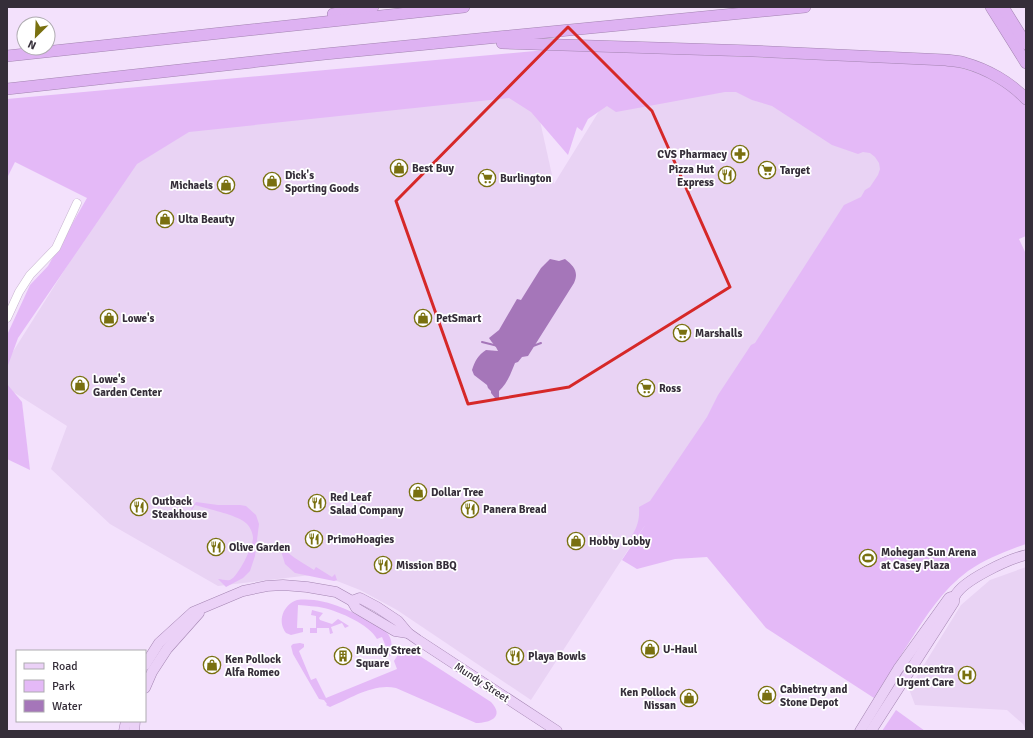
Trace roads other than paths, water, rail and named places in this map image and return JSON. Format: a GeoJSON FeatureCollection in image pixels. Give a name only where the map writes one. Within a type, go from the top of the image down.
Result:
{"type":"FeatureCollection","features":[{"type":"Feature","properties":{"kind":"highway"},"geometry":{"type":"LineString","coordinates":[[144,42],[373,7]]}},
{"type":"Feature","properties":{"kind":"highway"},"geometry":{"type":"LineString","coordinates":[[7,56],[464,7]]}},
{"type":"Feature","properties":{"kind":"highway"},"geometry":{"type":"LineString","coordinates":[[7,89],[317,55],[805,7]]}},
{"type":"Feature","properties":{"kind":"highway"},"geometry":{"type":"LineString","coordinates":[[991,7],[1026,63]]}},
{"type":"Feature","properties":{"kind":"highway"},"geometry":{"type":"LineString","coordinates":[[1003,7],[1026,44]]}},
{"type":"Feature","properties":{"kind":"highway"},"geometry":{"type":"LineString","coordinates":[[457,42],[753,51],[946,60],[964,62],[986,71],[1005,81],[1026,99]]}},
{"type":"Feature","properties":{"kind":"main road"},"geometry":{"type":"LineString","coordinates":[[860,731],[898,669],[949,598],[955,596],[969,582],[994,567],[1026,555]]}},
{"type":"Feature","properties":{"kind":"main road","name":"Mundy Street"},"geometry":{"type":"LineString","coordinates":[[146,663],[159,643],[193,612],[243,591],[267,586],[283,585],[307,587],[336,592],[352,601],[360,598],[377,607],[398,621],[408,633],[557,731]]}},
{"type":"Feature","properties":{"kind":"main road"},"geometry":{"type":"LineString","coordinates":[[871,731],[954,602],[955,596]]}},
{"type":"Feature","properties":{"kind":"main road","name":"Mundy Street"},"geometry":{"type":"LineString","coordinates":[[146,686],[152,672],[167,649],[197,616],[201,609]]}},
{"type":"Feature","properties":{"kind":"street"},"geometry":{"type":"LineString","coordinates":[[7,318],[19,292],[30,275],[56,248],[77,203]]}},
{"type":"Feature","properties":{"kind":"water"},"geometry":{"type":"Polygon","coordinates":[[[550,259],[559,261],[565,259],[571,264],[576,272],[574,283],[528,356],[522,357],[515,363],[507,382],[499,391],[499,399],[495,398],[487,385],[474,375],[472,370],[473,367],[479,356],[486,350],[498,351],[489,338],[499,330],[517,299],[521,300],[541,268],[550,259]]]}},
{"type":"Feature","properties":{"kind":"waterway"},"geometry":{"type":"LineString","coordinates":[[482,342],[498,346]]}},
{"type":"Feature","properties":{"kind":"waterway"},"geometry":{"type":"LineString","coordinates":[[533,346],[541,343]]}},
{"type":"Feature","properties":{"kind":"place","name":"CVS Pharmacy"},"geometry":{"type":"Point","coordinates":[740,154]}},
{"type":"Feature","properties":{"kind":"place","name":"Best Buy"},"geometry":{"type":"Point","coordinates":[399,168]}},
{"type":"Feature","properties":{"kind":"place","name":"Target"},"geometry":{"type":"Point","coordinates":[767,170]}},
{"type":"Feature","properties":{"kind":"place","name":"Pizza Hut Express"},"geometry":{"type":"Point","coordinates":[727,175]}},
{"type":"Feature","properties":{"kind":"place","name":"Burlington"},"geometry":{"type":"Point","coordinates":[487,178]}},
{"type":"Feature","properties":{"kind":"place","name":"Dick's Sporting Goods"},"geometry":{"type":"Point","coordinates":[272,181]}},
{"type":"Feature","properties":{"kind":"place","name":"Michaels"},"geometry":{"type":"Point","coordinates":[226,185]}},
{"type":"Feature","properties":{"kind":"place","name":"Ulta Beauty"},"geometry":{"type":"Point","coordinates":[165,219]}},
{"type":"Feature","properties":{"kind":"place","name":"Lowe's"},"geometry":{"type":"Point","coordinates":[109,318]}},
{"type":"Feature","properties":{"kind":"place","name":"PetSmart"},"geometry":{"type":"Point","coordinates":[423,318]}},
{"type":"Feature","properties":{"kind":"place","name":"Marshalls"},"geometry":{"type":"Point","coordinates":[682,333]}},
{"type":"Feature","properties":{"kind":"place","name":"Lowe's Garden Center"},"geometry":{"type":"Point","coordinates":[80,385]}},
{"type":"Feature","properties":{"kind":"place","name":"Ross"},"geometry":{"type":"Point","coordinates":[646,388]}},
{"type":"Feature","properties":{"kind":"place","name":"Dollar Tree"},"geometry":{"type":"Point","coordinates":[418,492]}},
{"type":"Feature","properties":{"kind":"place","name":"Red Leaf Salad Company"},"geometry":{"type":"Point","coordinates":[317,503]}},
{"type":"Feature","properties":{"kind":"place","name":"Outback Steakhouse"},"geometry":{"type":"Point","coordinates":[139,507]}},
{"type":"Feature","properties":{"kind":"place","name":"Panera Bread"},"geometry":{"type":"Point","coordinates":[470,509]}},
{"type":"Feature","properties":{"kind":"place","name":"PrimoHoagies"},"geometry":{"type":"Point","coordinates":[314,539]}},
{"type":"Feature","properties":{"kind":"place","name":"Hobby Lobby"},"geometry":{"type":"Point","coordinates":[576,541]}},
{"type":"Feature","properties":{"kind":"place","name":"Olive Garden"},"geometry":{"type":"Point","coordinates":[216,547]}},
{"type":"Feature","properties":{"kind":"place","name":"Mohegan Sun Arena at Casey Plaza"},"geometry":{"type":"Point","coordinates":[868,558]}},
{"type":"Feature","properties":{"kind":"place","name":"Mission BBQ"},"geometry":{"type":"Point","coordinates":[383,565]}},
{"type":"Feature","properties":{"kind":"place","name":"U-Haul"},"geometry":{"type":"Point","coordinates":[650,649]}},
{"type":"Feature","properties":{"kind":"place","name":"Mundy Street Square"},"geometry":{"type":"Point","coordinates":[343,656]}},
{"type":"Feature","properties":{"kind":"place","name":"Playa Bowls"},"geometry":{"type":"Point","coordinates":[515,656]}},
{"type":"Feature","properties":{"kind":"place","name":"Ken Pollock Alfa Romeo"},"geometry":{"type":"Point","coordinates":[212,665]}},
{"type":"Feature","properties":{"kind":"place","name":"Concentra Urgent Care"},"geometry":{"type":"Point","coordinates":[967,675]}},
{"type":"Feature","properties":{"kind":"place","name":"Cabinetry and Stone Depot"},"geometry":{"type":"Point","coordinates":[767,695]}},
{"type":"Feature","properties":{"kind":"place","name":"Ken Pollock Nissan"},"geometry":{"type":"Point","coordinates":[689,698]}}]}
